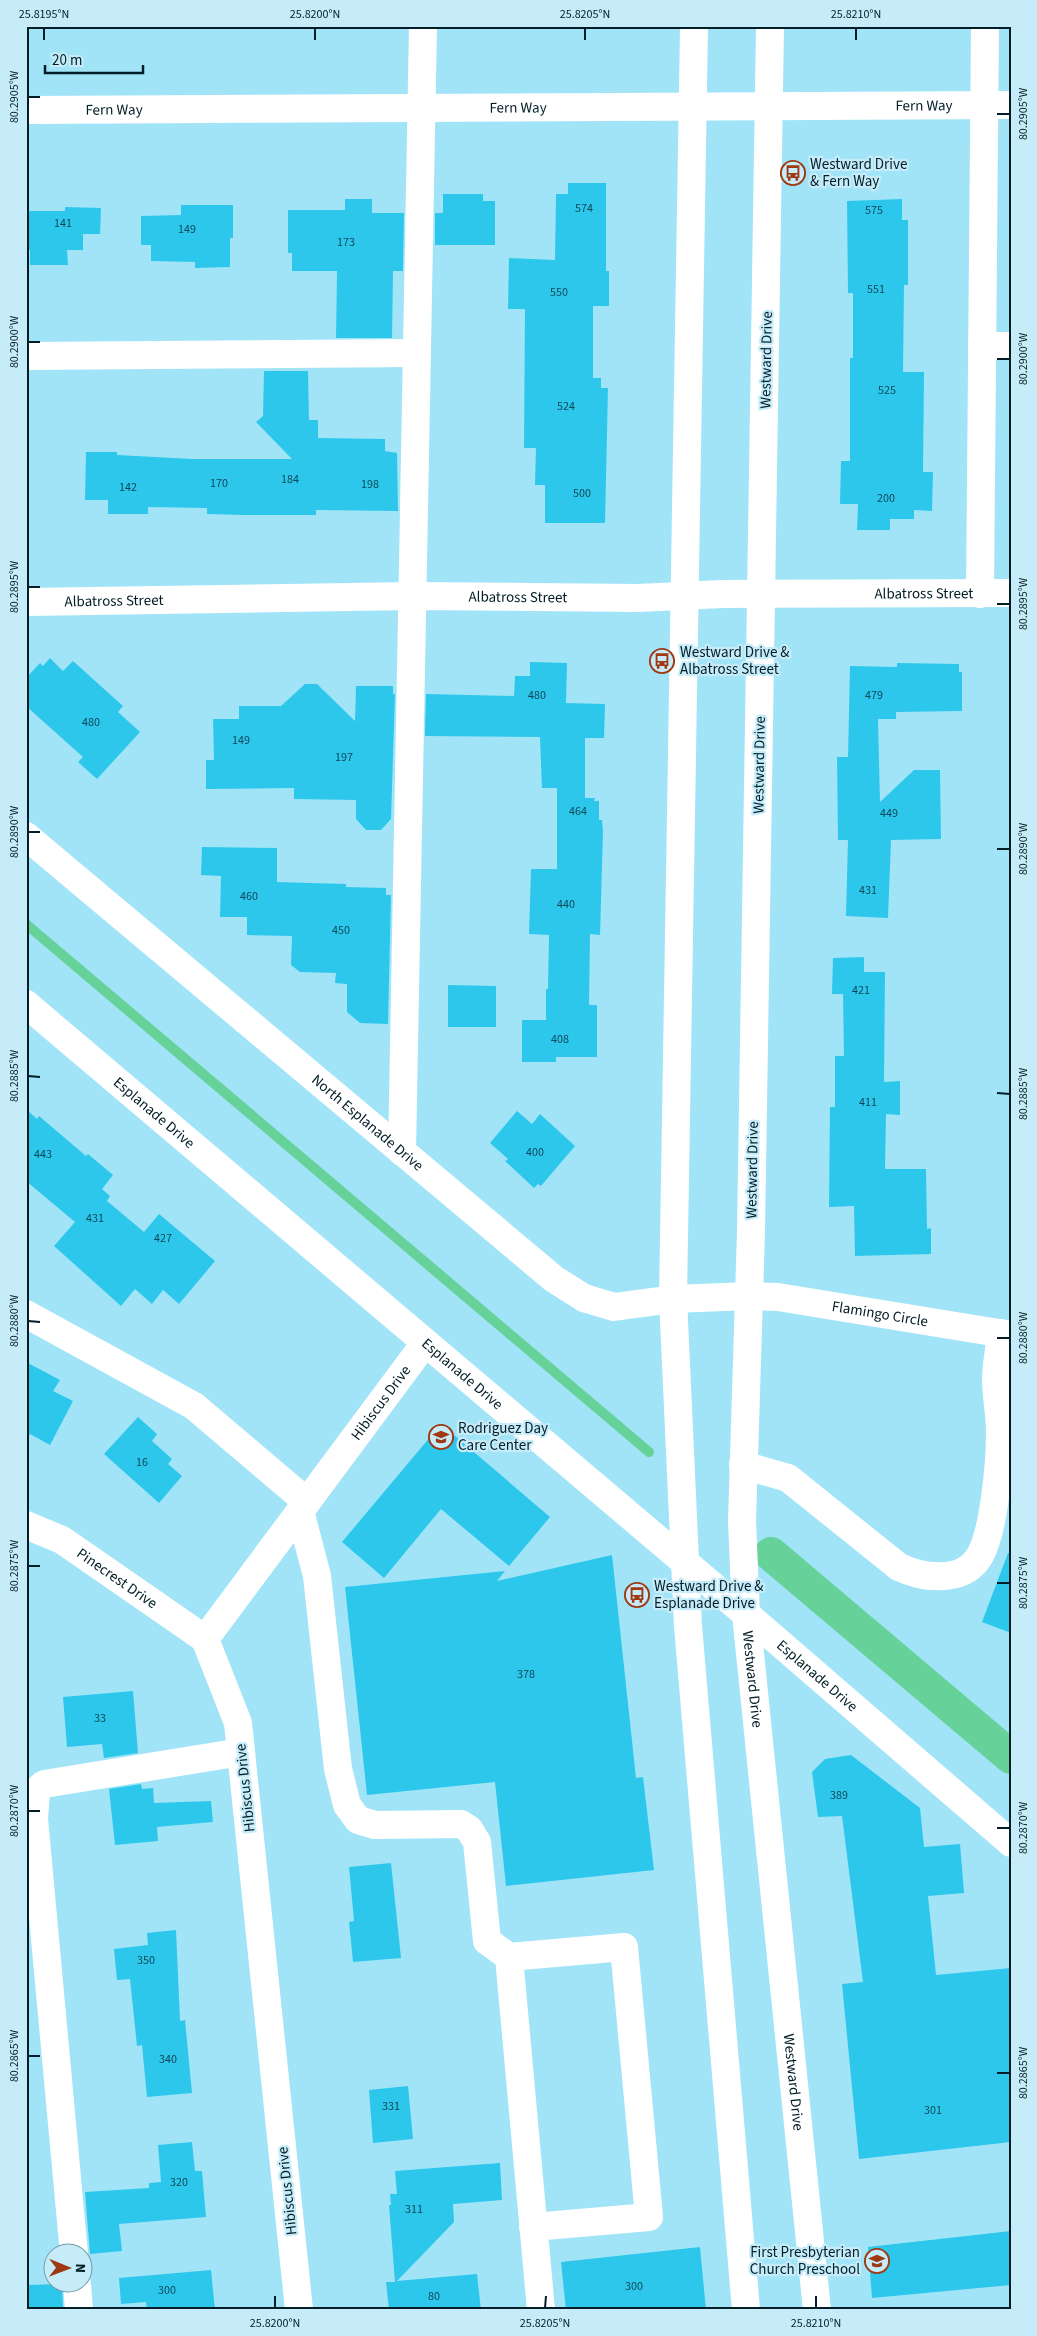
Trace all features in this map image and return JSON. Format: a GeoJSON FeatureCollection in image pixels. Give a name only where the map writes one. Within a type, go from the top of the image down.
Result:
{"type":"FeatureCollection","features":[{"type":"Feature","properties":{"kind":"street"},"geometry":{"type":"LineString","coordinates":[[402,1152],[423,26]]}},
{"type":"Feature","properties":{"kind":"street"},"geometry":{"type":"LineString","coordinates":[[694,26],[673,1299],[684,1562],[746,2310]]}},
{"type":"Feature","properties":{"kind":"street","name":"Westward Drive"},"geometry":{"type":"LineString","coordinates":[[770,26],[763,593],[749,1296],[742,1521],[746,1614],[817,2310]]}},
{"type":"Feature","properties":{"kind":"street"},"geometry":{"type":"LineString","coordinates":[[980,594],[982,346],[998,105],[985,26]]}},
{"type":"Feature","properties":{"kind":"street","name":"Fern Way"},"geometry":{"type":"LineString","coordinates":[[26,110],[998,105]]}},
{"type":"Feature","properties":{"kind":"street"},"geometry":{"type":"LineString","coordinates":[[982,346],[1011,346]]}},
{"type":"Feature","properties":{"kind":"street"},"geometry":{"type":"LineString","coordinates":[[26,356],[417,353]]}},
{"type":"Feature","properties":{"kind":"street","name":"Albatross Street"},"geometry":{"type":"LineString","coordinates":[[26,602],[412,596],[638,598],[763,593],[1011,593]]}},
{"type":"Feature","properties":{"kind":"street","name":"North Esplanade Drive"},"geometry":{"type":"LineString","coordinates":[[26,836],[554,1279],[584,1298],[614,1307],[673,1299],[749,1296]]}},
{"type":"Feature","properties":{"kind":"street","name":"Esplanade Drive"},"geometry":{"type":"LineString","coordinates":[[26,1004],[746,1614],[1011,1843]]}},
{"type":"Feature","properties":{"kind":"street","name":"Flamingo Circle"},"geometry":{"type":"LineString","coordinates":[[749,1296],[794,1299],[1006,1334]]}},
{"type":"Feature","properties":{"kind":"street"},"geometry":{"type":"LineString","coordinates":[[26,1314],[194,1406],[304,1507],[317,1576],[338,1769],[347,1805],[358,1820],[375,1825],[461,1824],[469,1830],[477,1842],[488,1941],[509,1958],[624,1947],[649,2216],[533,2227]]}},
{"type":"Feature","properties":{"kind":"street"},"geometry":{"type":"LineString","coordinates":[[743,1465],[788,1478],[899,1567],[914,1574],[942,1576],[957,1574],[969,1568],[978,1559],[985,1545],[996,1484],[1000,1431],[996,1379],[1006,1334]]}},
{"type":"Feature","properties":{"kind":"street","name":"Hibiscus Drive"},"geometry":{"type":"LineString","coordinates":[[299,2310],[238,1723],[206,1639],[425,1343]]}},
{"type":"Feature","properties":{"kind":"street","name":"Pinecrest Drive"},"geometry":{"type":"LineString","coordinates":[[26,1525],[62,1540],[206,1639]]}},
{"type":"Feature","properties":{"kind":"street"},"geometry":{"type":"LineString","coordinates":[[73,2244],[34,1819],[36,1791],[44,1784],[241,1752]]}},
{"type":"Feature","properties":{"kind":"street"},"geometry":{"type":"LineString","coordinates":[[509,1958],[541,2310]]}},
{"type":"Feature","properties":{"kind":"street"},"geometry":{"type":"LineString","coordinates":[[77,2294],[79,2310]]}},
{"type":"Feature","properties":{"kind":"building"},"geometry":{"type":"Polygon","coordinates":[[[568,183],[606,183],[606,271],[609,271],[609,306],[593,306],[593,378],[601,378],[601,388],[608,388],[605,523],[545,523],[545,485],[535,485],[536,448],[524,448],[525,309],[508,309],[509,258],[555,260],[556,194],[568,194],[568,183]]]}},
{"type":"Feature","properties":{"kind":"building"},"geometry":{"type":"Polygon","coordinates":[[[443,194],[483,194],[483,201],[495,201],[495,245],[435,245],[435,213],[443,213],[443,194]]]}},
{"type":"Feature","properties":{"kind":"building"},"geometry":{"type":"Polygon","coordinates":[[[345,199],[372,199],[372,213],[404,213],[403,271],[393,271],[392,338],[336,338],[337,271],[292,271],[292,253],[288,253],[288,210],[345,210],[345,199]]]}},
{"type":"Feature","properties":{"kind":"building"},"geometry":{"type":"Polygon","coordinates":[[[902,199],[902,220],[908,220],[908,285],[904,285],[903,372],[924,372],[923,472],[933,472],[932,511],[914,510],[914,519],[890,519],[890,530],[857,530],[858,504],[840,504],[841,461],[850,461],[850,358],[853,358],[853,293],[848,293],[847,201],[902,199]]]}},
{"type":"Feature","properties":{"kind":"building"},"geometry":{"type":"Polygon","coordinates":[[[181,205],[233,205],[233,238],[230,238],[230,267],[195,268],[195,262],[151,261],[151,245],[141,245],[141,216],[181,215],[181,205]]]}},
{"type":"Feature","properties":{"kind":"building"},"geometry":{"type":"Polygon","coordinates":[[[65,207],[101,208],[100,234],[83,234],[83,250],[67,250],[68,265],[30,265],[30,250],[26,250],[26,211],[65,211],[65,207]]]}},
{"type":"Feature","properties":{"kind":"building"},"geometry":{"type":"Polygon","coordinates":[[[264,371],[308,371],[309,420],[318,420],[318,438],[385,439],[385,451],[397,453],[398,511],[316,510],[316,515],[246,515],[207,514],[207,508],[148,507],[148,514],[108,514],[108,500],[85,500],[86,452],[117,452],[117,455],[193,459],[292,459],[256,422],[263,416],[264,371]]]}},
{"type":"Feature","properties":{"kind":"building"},"geometry":{"type":"Polygon","coordinates":[[[50,658],[63,671],[73,661],[123,706],[118,712],[140,732],[97,779],[78,762],[83,757],[26,706],[26,678],[40,663],[43,666],[50,658]]]}},
{"type":"Feature","properties":{"kind":"building"},"geometry":{"type":"Polygon","coordinates":[[[530,662],[567,663],[566,703],[605,704],[604,738],[585,738],[585,798],[595,798],[594,801],[599,801],[599,820],[602,820],[603,831],[600,935],[590,934],[589,1005],[597,1005],[597,1057],[556,1057],[556,1062],[522,1062],[522,1020],[546,1020],[546,989],[548,989],[549,935],[529,934],[531,869],[557,869],[557,788],[542,788],[540,737],[425,736],[426,694],[514,696],[515,676],[530,676],[530,662]]]}},
{"type":"Feature","properties":{"kind":"building"},"geometry":{"type":"Polygon","coordinates":[[[897,663],[959,664],[959,672],[962,672],[962,711],[896,712],[896,719],[878,719],[880,802],[914,770],[940,770],[941,839],[891,840],[888,918],[846,916],[848,840],[838,840],[837,757],[848,757],[850,666],[897,667],[897,663]]]}},
{"type":"Feature","properties":{"kind":"building"},"geometry":{"type":"Polygon","coordinates":[[[305,684],[317,684],[355,721],[356,686],[393,686],[393,694],[395,694],[391,819],[381,830],[366,830],[356,819],[356,800],[294,799],[294,788],[206,789],[206,760],[214,760],[213,719],[239,719],[239,706],[281,706],[305,684]]]}},
{"type":"Feature","properties":{"kind":"building"},"geometry":{"type":"Polygon","coordinates":[[[202,847],[277,848],[277,882],[346,884],[346,887],[386,888],[386,895],[391,895],[388,1024],[360,1023],[347,1012],[347,984],[335,983],[336,973],[300,972],[291,965],[292,936],[247,935],[247,917],[220,917],[221,876],[201,875],[202,847]]]}},
{"type":"Feature","properties":{"kind":"building"},"geometry":{"type":"Polygon","coordinates":[[[864,957],[864,972],[885,972],[884,1082],[900,1081],[900,1115],[886,1114],[885,1169],[926,1169],[927,1229],[931,1228],[931,1254],[855,1256],[854,1206],[829,1207],[830,1107],[835,1107],[835,1056],[844,1056],[843,994],[832,994],[833,958],[864,957]]]}},
{"type":"Feature","properties":{"kind":"building"},"geometry":{"type":"Polygon","coordinates":[[[448,985],[496,986],[496,1027],[448,1027],[448,985]]]}},
{"type":"Feature","properties":{"kind":"building"},"geometry":{"type":"Polygon","coordinates":[[[26,1109],[37,1119],[39,1116],[86,1156],[88,1154],[113,1175],[102,1189],[110,1196],[107,1201],[144,1232],[159,1214],[215,1261],[179,1304],[163,1290],[152,1304],[135,1289],[121,1306],[54,1246],[75,1222],[26,1181],[26,1109]]]}},
{"type":"Feature","properties":{"kind":"building"},"geometry":{"type":"Polygon","coordinates":[[[517,1111],[532,1124],[540,1114],[575,1146],[541,1186],[538,1184],[534,1188],[505,1161],[508,1159],[490,1143],[517,1111]]]}},
{"type":"Feature","properties":{"kind":"building"},"geometry":{"type":"Polygon","coordinates":[[[26,1362],[60,1380],[53,1391],[73,1401],[50,1445],[30,1434],[26,1440],[26,1362]]]}},
{"type":"Feature","properties":{"kind":"building"},"geometry":{"type":"Polygon","coordinates":[[[138,1417],[157,1434],[152,1441],[172,1459],[168,1464],[182,1476],[159,1503],[104,1454],[138,1417]]]}},
{"type":"Feature","properties":{"kind":"building"},"geometry":{"type":"Polygon","coordinates":[[[441,1424],[550,1517],[509,1566],[441,1509],[384,1578],[342,1542],[441,1424]]]}},
{"type":"Feature","properties":{"kind":"building"},"geometry":{"type":"Polygon","coordinates":[[[1008,1553],[1011,1553],[1011,1633],[982,1622],[1008,1553]]]}},
{"type":"Feature","properties":{"kind":"building"},"geometry":{"type":"Polygon","coordinates":[[[612,1555],[636,1778],[643,1777],[654,1870],[506,1886],[495,1782],[367,1795],[345,1587],[505,1571],[497,1581],[612,1555]]]}},
{"type":"Feature","properties":{"kind":"building"},"geometry":{"type":"Polygon","coordinates":[[[133,1691],[138,1753],[104,1758],[102,1744],[67,1747],[63,1697],[133,1691]]]}},
{"type":"Feature","properties":{"kind":"building"},"geometry":{"type":"Polygon","coordinates":[[[851,1755],[920,1808],[924,1847],[960,1844],[964,1893],[928,1896],[936,1975],[1011,1968],[1011,2142],[859,2159],[842,1984],[863,1982],[842,1816],[818,1817],[812,1772],[825,1759],[851,1755]]]}},
{"type":"Feature","properties":{"kind":"building"},"geometry":{"type":"Polygon","coordinates":[[[141,1784],[142,1789],[153,1788],[154,1803],[211,1801],[213,1822],[157,1827],[158,1841],[115,1845],[109,1789],[141,1784]]]}},
{"type":"Feature","properties":{"kind":"building"},"geometry":{"type":"Polygon","coordinates":[[[391,1863],[401,1958],[353,1962],[349,1922],[354,1921],[349,1867],[391,1863]]]}},
{"type":"Feature","properties":{"kind":"building"},"geometry":{"type":"Polygon","coordinates":[[[176,1930],[180,2021],[185,2020],[192,2093],[147,2097],[142,2045],[137,2046],[130,1979],[117,1980],[114,1949],[148,1945],[147,1933],[176,1930]]]}},
{"type":"Feature","properties":{"kind":"building"},"geometry":{"type":"Polygon","coordinates":[[[408,2086],[413,2139],[373,2143],[369,2090],[408,2086]]]}},
{"type":"Feature","properties":{"kind":"building"},"geometry":{"type":"Polygon","coordinates":[[[192,2142],[195,2171],[202,2171],[206,2217],[119,2224],[122,2251],[92,2254],[92,2244],[89,2244],[85,2192],[149,2188],[149,2183],[161,2182],[158,2145],[192,2142]]]}},
{"type":"Feature","properties":{"kind":"building"},"geometry":{"type":"Polygon","coordinates":[[[500,2163],[502,2200],[453,2204],[454,2222],[397,2281],[477,2274],[481,2310],[389,2310],[386,2282],[395,2282],[389,2205],[391,2205],[390,2194],[397,2194],[395,2171],[500,2163]]]}},
{"type":"Feature","properties":{"kind":"building"},"geometry":{"type":"Polygon","coordinates":[[[1011,2231],[1011,2285],[872,2298],[868,2247],[1011,2231]]]}},
{"type":"Feature","properties":{"kind":"building"},"geometry":{"type":"Polygon","coordinates":[[[700,2247],[706,2310],[566,2310],[561,2262],[700,2247]]]}},
{"type":"Feature","properties":{"kind":"building"},"geometry":{"type":"Polygon","coordinates":[[[211,2270],[215,2310],[147,2310],[146,2302],[121,2304],[119,2278],[211,2270]]]}},
{"type":"Feature","properties":{"kind":"building"},"geometry":{"type":"Polygon","coordinates":[[[26,2285],[42,2285],[42,2294],[62,2294],[63,2308],[26,2310],[26,2285]]]}},
{"type":"Feature","properties":{"kind":"waterway"},"geometry":{"type":"LineString","coordinates":[[26,924],[649,1452]]}},
{"type":"Feature","properties":{"kind":"waterway"},"geometry":{"type":"LineString","coordinates":[[771,1554],[1011,1757]]}},
{"type":"Feature","properties":{"kind":"place","name":"Westward Drive & Fern Way"},"geometry":{"type":"Point","coordinates":[793,173]}},
{"type":"Feature","properties":{"kind":"place","name":"Westward Drive & Albatross Street"},"geometry":{"type":"Point","coordinates":[662,661]}},
{"type":"Feature","properties":{"kind":"place","name":"Rodriguez Day Care Center"},"geometry":{"type":"Point","coordinates":[441,1437]}},
{"type":"Feature","properties":{"kind":"place","name":"Westward Drive & Esplanade Drive"},"geometry":{"type":"Point","coordinates":[637,1595]}},
{"type":"Feature","properties":{"kind":"place","name":"First Presbyterian Church Preschool"},"geometry":{"type":"Point","coordinates":[877,2261]}}]}
